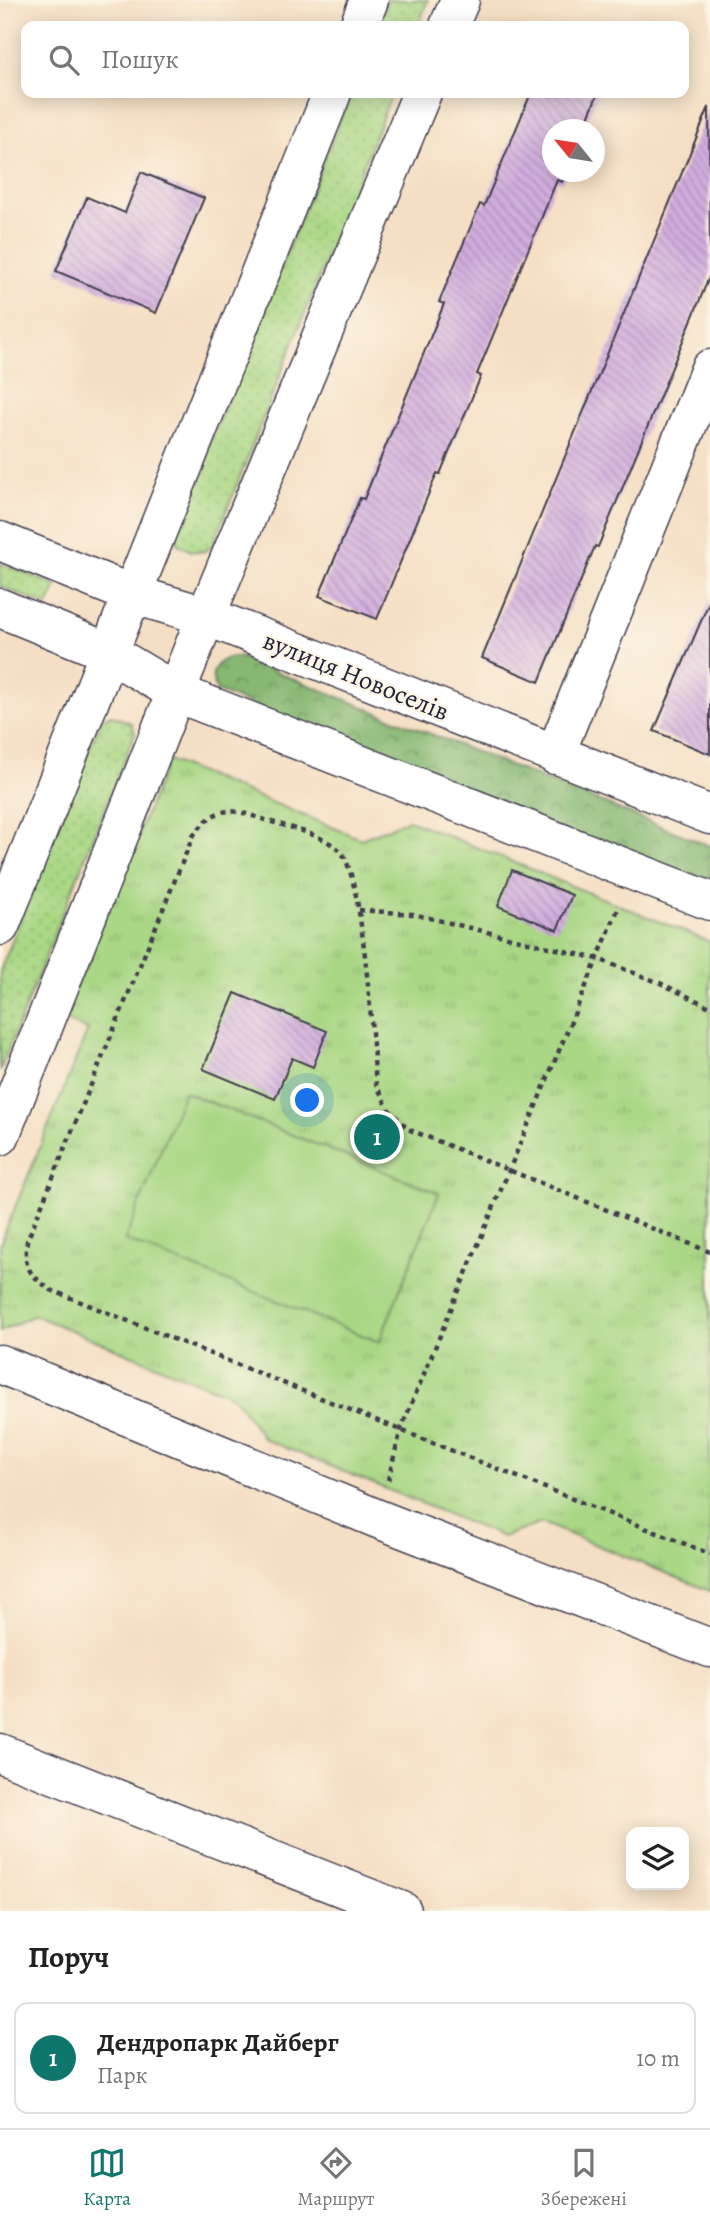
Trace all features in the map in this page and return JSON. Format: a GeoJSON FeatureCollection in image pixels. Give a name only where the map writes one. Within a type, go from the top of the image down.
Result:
{"type":"FeatureCollection","features":[{"type":"Feature","properties":{"kind":"street"},"geometry":{"type":"LineString","coordinates":[[361,21],[369,0]]}},
{"type":"Feature","properties":{"kind":"street"},"geometry":{"type":"LineString","coordinates":[[451,21],[460,0]]}},
{"type":"Feature","properties":{"kind":"street"},"geometry":{"type":"LineString","coordinates":[[0,926],[330,98]]}},
{"type":"Feature","properties":{"kind":"street"},"geometry":{"type":"LineString","coordinates":[[0,1136],[206,616],[420,98]]}},
{"type":"Feature","properties":{"kind":"street"},"geometry":{"type":"LineString","coordinates":[[555,755],[710,369]]}},
{"type":"Feature","properties":{"kind":"street","name":"вулиця Новоселів"},"geometry":{"type":"LineString","coordinates":[[0,541],[131,594],[206,616],[710,815]]}},
{"type":"Feature","properties":{"kind":"street"},"geometry":{"type":"LineString","coordinates":[[0,608],[108,652],[177,693],[710,901]]}},
{"type":"Feature","properties":{"kind":"street"},"geometry":{"type":"LineString","coordinates":[[0,1364],[378,1519],[710,1648]]}},
{"type":"Feature","properties":{"kind":"street"},"geometry":{"type":"LineString","coordinates":[[0,1752],[402,1911]]}},
{"type":"Feature","properties":{"kind":"path"},"geometry":{"type":"LineString","coordinates":[[710,1252],[408,1129],[389,1110],[376,1084],[359,910],[349,868],[340,851],[325,840],[242,812],[223,811],[205,820],[193,836],[27,1241],[25,1257],[31,1275],[51,1290],[710,1554]]}},
{"type":"Feature","properties":{"kind":"path"},"geometry":{"type":"LineString","coordinates":[[378,1519],[401,1429],[635,871]]}},
{"type":"Feature","properties":{"kind":"path"},"geometry":{"type":"LineString","coordinates":[[359,910],[413,914],[597,959],[660,983],[710,1007]]}},
{"type":"Feature","properties":{"kind":"green space"},"geometry":{"type":"Polygon","coordinates":[[[388,0],[428,0],[420,21],[380,21],[388,0]]]}},
{"type":"Feature","properties":{"kind":"green space"},"geometry":{"type":"Polygon","coordinates":[[[349,98],[390,98],[213,545],[203,552],[191,551],[178,544],[175,530],[349,98]]]}},
{"type":"Feature","properties":{"kind":"green space"},"geometry":{"type":"Polygon","coordinates":[[[0,563],[57,586],[48,606],[0,586],[0,563]]]}},
{"type":"Feature","properties":{"kind":"green space"},"geometry":{"type":"Polygon","coordinates":[[[239,657],[710,846],[710,890],[217,691],[213,678],[216,666],[225,659],[239,657]]]}},
{"type":"Feature","properties":{"kind":"green space"},"geometry":{"type":"Polygon","coordinates":[[[111,715],[131,723],[135,733],[0,1071],[0,971],[101,720],[111,715]]]}},
{"type":"Feature","properties":{"kind":"green space"},"geometry":{"type":"Polygon","coordinates":[[[168,760],[361,839],[409,820],[710,942],[710,1591],[542,1523],[503,1537],[264,1439],[234,1397],[34,1315],[0,1332],[0,1244],[88,1030],[62,1019],[168,760]]]}},
{"type":"Feature","properties":{"kind":"green space"},"geometry":{"type":"Polygon","coordinates":[[[184,1092],[439,1193],[379,1342],[125,1240],[184,1092]]]}},
{"type":"Feature","properties":{"kind":"building"},"geometry":{"type":"Polygon","coordinates":[[[529,98],[596,98],[587,119],[542,119],[542,182],[556,182],[477,374],[481,376],[440,474],[437,473],[377,619],[319,596],[360,498],[364,499],[444,304],[439,302],[480,204],[484,206],[529,98]]]}},
{"type":"Feature","properties":{"kind":"building"},"geometry":{"type":"Polygon","coordinates":[[[709,107],[710,275],[598,547],[595,546],[539,682],[482,658],[709,107]]]}},
{"type":"Feature","properties":{"kind":"building"},"geometry":{"type":"Polygon","coordinates":[[[141,172],[204,198],[156,313],[56,271],[87,197],[125,213],[141,172]]]}},
{"type":"Feature","properties":{"kind":"building"},"geometry":{"type":"Polygon","coordinates":[[[710,600],[710,754],[654,731],[710,600]]]}},
{"type":"Feature","properties":{"kind":"building"},"geometry":{"type":"Polygon","coordinates":[[[512,870],[572,895],[557,930],[498,906],[512,870]]]}},
{"type":"Feature","properties":{"kind":"building"},"geometry":{"type":"Polygon","coordinates":[[[235,993],[327,1031],[313,1067],[292,1058],[275,1099],[203,1069],[235,993]]]}},
{"type":"Feature","properties":{"kind":"place","name":"Дендропарк Дайберг"},"geometry":{"type":"Point","coordinates":[377,1137]}}]}
